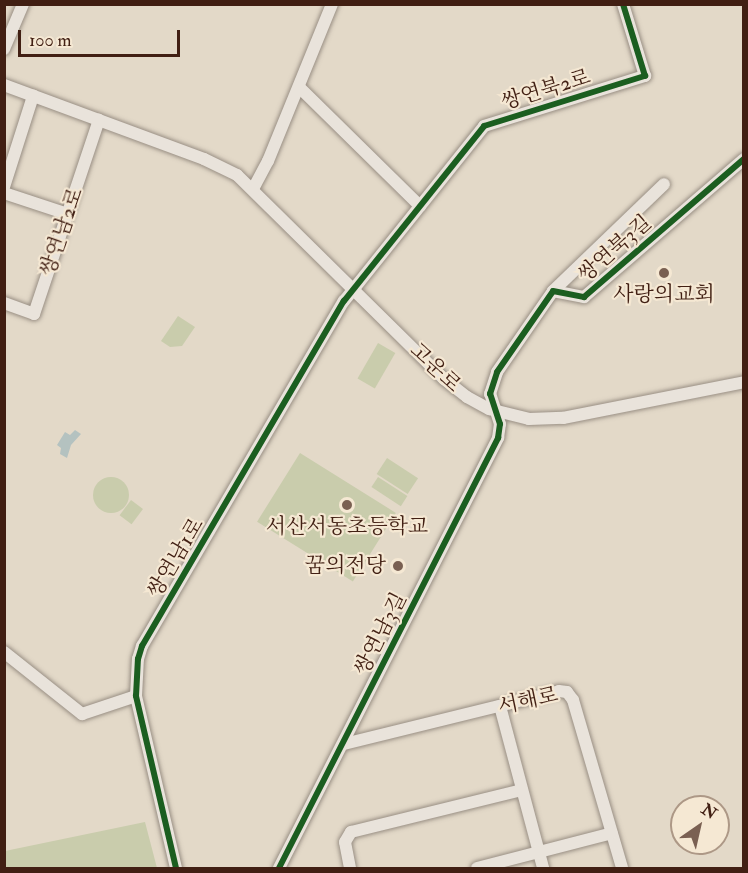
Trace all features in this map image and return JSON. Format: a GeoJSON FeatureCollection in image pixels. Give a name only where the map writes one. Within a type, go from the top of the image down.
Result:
{"type":"FeatureCollection","features":[{"type":"Feature","properties":{"kind":"street"},"geometry":{"type":"LineString","coordinates":[[4,49],[22,4]]}},
{"type":"Feature","properties":{"kind":"street"},"geometry":{"type":"LineString","coordinates":[[253,189],[268,161],[332,4]]}},
{"type":"Feature","properties":{"kind":"street","name":"쌍연북2로"},"geometry":{"type":"LineString","coordinates":[[420,206],[484,126],[645,76],[623,4]]}},
{"type":"Feature","properties":{"kind":"street","name":"고운로"},"geometry":{"type":"LineString","coordinates":[[4,85],[220,166],[238,176],[450,384],[469,399],[496,412],[529,418],[563,417],[744,382]]}},
{"type":"Feature","properties":{"kind":"street"},"geometry":{"type":"LineString","coordinates":[[299,87],[420,206]]}},
{"type":"Feature","properties":{"kind":"street"},"geometry":{"type":"LineString","coordinates":[[4,187],[33,96]]}},
{"type":"Feature","properties":{"kind":"street","name":"쌍연남2로"},"geometry":{"type":"LineString","coordinates":[[4,303],[34,314],[99,120]]}},
{"type":"Feature","properties":{"kind":"street","name":"쌍연북3길"},"geometry":{"type":"LineString","coordinates":[[496,412],[490,394],[495,375],[553,291],[584,297],[744,159]]}},
{"type":"Feature","properties":{"kind":"street"},"geometry":{"type":"LineString","coordinates":[[553,291],[664,184]]}},
{"type":"Feature","properties":{"kind":"street"},"geometry":{"type":"LineString","coordinates":[[4,193],[68,214]]}},
{"type":"Feature","properties":{"kind":"street","name":"쌍연남1로"},"geometry":{"type":"LineString","coordinates":[[176,868],[136,696],[138,659],[142,646],[352,289],[420,206]]}},
{"type":"Feature","properties":{"kind":"street","name":"쌍연남3길"},"geometry":{"type":"LineString","coordinates":[[279,868],[498,438],[500,424],[496,412]]}},
{"type":"Feature","properties":{"kind":"street"},"geometry":{"type":"LineString","coordinates":[[4,652],[82,714],[136,696]]}},
{"type":"Feature","properties":{"kind":"street","name":"서해로"},"geometry":{"type":"LineString","coordinates":[[344,744],[559,691],[570,694],[622,868]]}},
{"type":"Feature","properties":{"kind":"street"},"geometry":{"type":"LineString","coordinates":[[500,706],[543,868]]}},
{"type":"Feature","properties":{"kind":"street"},"geometry":{"type":"LineString","coordinates":[[350,868],[345,843],[351,832],[522,790]]}},
{"type":"Feature","properties":{"kind":"street"},"geometry":{"type":"LineString","coordinates":[[477,868],[612,833]]}},
{"type":"Feature","properties":{"kind":"green space"},"geometry":{"type":"Polygon","coordinates":[[[178,316],[195,327],[182,346],[170,347],[161,341],[178,316]]]}},
{"type":"Feature","properties":{"kind":"green space"},"geometry":{"type":"Polygon","coordinates":[[[378,343],[395,353],[375,389],[358,379],[378,343]]]}},
{"type":"Feature","properties":{"kind":"green space"},"geometry":{"type":"Polygon","coordinates":[[[300,453],[396,513],[353,582],[257,522],[300,453]]]}},
{"type":"Feature","properties":{"kind":"green space"},"geometry":{"type":"Polygon","coordinates":[[[387,458],[418,478],[408,494],[377,474],[387,458]]]}},
{"type":"Feature","properties":{"kind":"green space"},"geometry":{"type":"Polygon","coordinates":[[[111,477],[124,482],[129,495],[124,508],[111,513],[98,508],[93,495],[98,482],[111,477]]]}},
{"type":"Feature","properties":{"kind":"green space"},"geometry":{"type":"Polygon","coordinates":[[[378,477],[407,496],[401,506],[371,487],[378,477]]]}},
{"type":"Feature","properties":{"kind":"green space"},"geometry":{"type":"Polygon","coordinates":[[[131,500],[143,509],[132,524],[120,515],[131,500]]]}},
{"type":"Feature","properties":{"kind":"green space"},"geometry":{"type":"Polygon","coordinates":[[[145,822],[157,868],[5,868],[5,851],[145,822]]]}},
{"type":"Feature","properties":{"kind":"shaded area"},"geometry":{"type":"Polygon","coordinates":[[[75,430],[81,434],[71,445],[67,458],[60,454],[61,448],[57,445],[65,432],[70,435],[75,430]]]}},
{"type":"Feature","properties":{"kind":"cycle path"},"geometry":{"type":"LineString","coordinates":[[176,868],[136,696],[138,659],[142,646],[344,301],[484,126],[645,76],[623,4]]}},
{"type":"Feature","properties":{"kind":"cycle path"},"geometry":{"type":"LineString","coordinates":[[279,868],[498,438],[500,424],[490,394],[497,372],[553,291],[584,297],[744,159]]}},
{"type":"Feature","properties":{"kind":"place","name":"사랑의교회"},"geometry":{"type":"Point","coordinates":[664,273]}},
{"type":"Feature","properties":{"kind":"place","name":"서산서동초등학교"},"geometry":{"type":"Point","coordinates":[347,505]}},
{"type":"Feature","properties":{"kind":"place","name":"꿈의전당"},"geometry":{"type":"Point","coordinates":[398,566]}}]}
